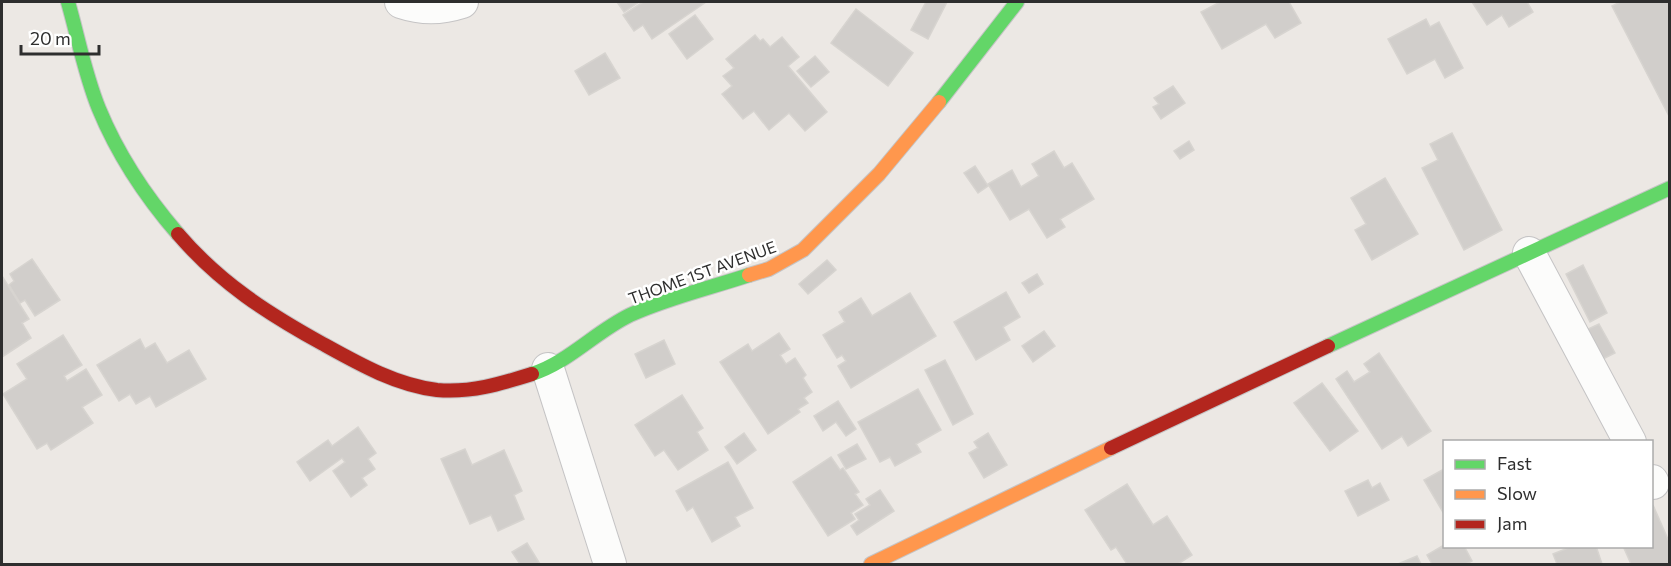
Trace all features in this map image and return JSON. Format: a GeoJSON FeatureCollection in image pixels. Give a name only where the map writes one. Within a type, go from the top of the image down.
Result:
{"type":"FeatureCollection","features":[{"type":"Feature","properties":{"kind":"street","name":"THOME 1ST AVENUE"},"geometry":{"type":"LineString","coordinates":[[68,2],[98,107],[117,148],[158,210],[188,246],[223,280],[252,303],[355,362],[408,385],[440,390],[486,389],[548,369],[584,346],[604,329],[632,314],[769,269],[803,250],[879,174],[957,81],[1017,2]]}},
{"type":"Feature","properties":{"kind":"street"},"geometry":{"type":"LineString","coordinates":[[401,2],[417,7],[445,8],[462,2]]}},
{"type":"Feature","properties":{"kind":"street"},"geometry":{"type":"LineString","coordinates":[[871,564],[1228,392],[1670,188]]}},
{"type":"Feature","properties":{"kind":"street"},"geometry":{"type":"LineString","coordinates":[[1529,253],[1629,440]]}},
{"type":"Feature","properties":{"kind":"street"},"geometry":{"type":"LineString","coordinates":[[548,369],[610,564]]}},
{"type":"Feature","properties":{"kind":"building"},"geometry":{"type":"Polygon","coordinates":[[[617,2],[639,2],[624,12],[617,2]]]}},
{"type":"Feature","properties":{"kind":"building"},"geometry":{"type":"Polygon","coordinates":[[[643,2],[706,2],[652,39],[643,25],[634,31],[623,15],[643,2]]]}},
{"type":"Feature","properties":{"kind":"building"},"geometry":{"type":"Polygon","coordinates":[[[926,2],[947,2],[928,39],[911,30],[926,2]]]}},
{"type":"Feature","properties":{"kind":"building"},"geometry":{"type":"Polygon","coordinates":[[[1220,2],[1289,2],[1301,23],[1275,38],[1266,24],[1222,49],[1201,12],[1220,2]]]}},
{"type":"Feature","properties":{"kind":"building"},"geometry":{"type":"Polygon","coordinates":[[[1472,2],[1527,2],[1533,12],[1509,27],[1502,15],[1487,25],[1472,2]]]}},
{"type":"Feature","properties":{"kind":"building"},"geometry":{"type":"Polygon","coordinates":[[[1620,2],[1670,2],[1670,118],[1612,6],[1620,2]]]}},
{"type":"Feature","properties":{"kind":"building"},"geometry":{"type":"Polygon","coordinates":[[[856,9],[913,53],[888,86],[831,43],[856,9]]]}},
{"type":"Feature","properties":{"kind":"building"},"geometry":{"type":"Polygon","coordinates":[[[695,15],[713,39],[687,59],[669,34],[695,15]]]}},
{"type":"Feature","properties":{"kind":"building"},"geometry":{"type":"Polygon","coordinates":[[[1426,19],[1430,27],[1439,22],[1463,68],[1445,78],[1435,59],[1407,74],[1388,39],[1426,19]]]}},
{"type":"Feature","properties":{"kind":"building"},"geometry":{"type":"Polygon","coordinates":[[[755,35],[760,41],[763,39],[770,47],[782,37],[799,57],[788,66],[827,112],[805,131],[789,113],[769,130],[754,111],[743,119],[722,94],[732,86],[723,76],[734,68],[726,59],[755,35]]]}},
{"type":"Feature","properties":{"kind":"building"},"geometry":{"type":"Polygon","coordinates":[[[605,53],[620,78],[589,95],[575,71],[605,53]]]}},
{"type":"Feature","properties":{"kind":"building"},"geometry":{"type":"Polygon","coordinates":[[[815,56],[829,72],[811,87],[797,71],[815,56]]]}},
{"type":"Feature","properties":{"kind":"building"},"geometry":{"type":"Polygon","coordinates":[[[1173,86],[1185,103],[1161,119],[1153,107],[1159,104],[1154,98],[1173,86]]]}},
{"type":"Feature","properties":{"kind":"building"},"geometry":{"type":"Polygon","coordinates":[[[1452,133],[1502,230],[1464,250],[1422,168],[1438,160],[1430,144],[1452,133]]]}},
{"type":"Feature","properties":{"kind":"building"},"geometry":{"type":"Polygon","coordinates":[[[1189,141],[1194,150],[1180,159],[1174,151],[1189,141]]]}},
{"type":"Feature","properties":{"kind":"building"},"geometry":{"type":"Polygon","coordinates":[[[1054,151],[1064,168],[1072,163],[1094,199],[1060,219],[1065,227],[1047,238],[1029,209],[1010,220],[988,184],[1012,170],[1021,187],[1039,176],[1032,164],[1054,151]]]}},
{"type":"Feature","properties":{"kind":"building"},"geometry":{"type":"Polygon","coordinates":[[[975,166],[988,186],[978,193],[964,173],[975,166]]]}},
{"type":"Feature","properties":{"kind":"building"},"geometry":{"type":"Polygon","coordinates":[[[1385,178],[1418,234],[1372,260],[1355,230],[1366,224],[1351,198],[1385,178]]]}},
{"type":"Feature","properties":{"kind":"building"},"geometry":{"type":"Polygon","coordinates":[[[32,259],[60,300],[35,316],[25,300],[20,303],[9,285],[14,281],[10,274],[32,259]]]}},
{"type":"Feature","properties":{"kind":"building"},"geometry":{"type":"Polygon","coordinates":[[[827,260],[836,270],[808,294],[799,284],[827,260]]]}},
{"type":"Feature","properties":{"kind":"building"},"geometry":{"type":"Polygon","coordinates":[[[1583,265],[1607,313],[1590,322],[1566,274],[1583,265]]]}},
{"type":"Feature","properties":{"kind":"building"},"geometry":{"type":"Polygon","coordinates":[[[1037,274],[1043,284],[1029,293],[1022,283],[1037,274]]]}},
{"type":"Feature","properties":{"kind":"building"},"geometry":{"type":"Polygon","coordinates":[[[2,276],[29,319],[22,323],[31,338],[2,357],[2,276]]]}},
{"type":"Feature","properties":{"kind":"building"},"geometry":{"type":"Polygon","coordinates":[[[1006,292],[1020,317],[1003,327],[1010,340],[976,360],[954,322],[1006,292]]]}},
{"type":"Feature","properties":{"kind":"building"},"geometry":{"type":"Polygon","coordinates":[[[910,293],[936,336],[851,388],[838,366],[846,361],[842,355],[837,358],[823,335],[845,322],[839,312],[861,298],[872,316],[910,293]]]}},
{"type":"Feature","properties":{"kind":"building"},"geometry":{"type":"Polygon","coordinates":[[[1599,324],[1615,353],[1603,359],[1588,329],[1599,324]]]}},
{"type":"Feature","properties":{"kind":"building"},"geometry":{"type":"Polygon","coordinates":[[[1044,331],[1055,346],[1033,362],[1022,346],[1044,331]]]}},
{"type":"Feature","properties":{"kind":"building"},"geometry":{"type":"Polygon","coordinates":[[[779,333],[790,349],[780,355],[786,364],[795,358],[806,375],[803,378],[812,392],[804,398],[808,403],[798,409],[800,412],[768,434],[720,362],[748,344],[752,351],[779,333]]]}},
{"type":"Feature","properties":{"kind":"building"},"geometry":{"type":"Polygon","coordinates":[[[63,335],[82,365],[64,376],[67,381],[86,369],[102,395],[82,407],[93,423],[51,450],[47,443],[37,449],[3,394],[27,379],[17,364],[63,335]]]}},
{"type":"Feature","properties":{"kind":"building"},"geometry":{"type":"Polygon","coordinates":[[[140,339],[145,349],[155,343],[167,363],[189,350],[206,379],[156,407],[150,396],[136,404],[130,394],[119,401],[97,365],[140,339]]]}},
{"type":"Feature","properties":{"kind":"building"},"geometry":{"type":"Polygon","coordinates":[[[664,340],[675,364],[646,378],[635,354],[664,340]]]}},
{"type":"Feature","properties":{"kind":"building"},"geometry":{"type":"Polygon","coordinates":[[[1379,353],[1431,431],[1408,446],[1402,436],[1382,449],[1336,379],[1347,371],[1354,382],[1370,372],[1364,364],[1379,353]]]}},
{"type":"Feature","properties":{"kind":"building"},"geometry":{"type":"Polygon","coordinates":[[[945,360],[973,414],[953,425],[925,370],[945,360]]]}},
{"type":"Feature","properties":{"kind":"building"},"geometry":{"type":"Polygon","coordinates":[[[1322,383],[1358,431],[1330,451],[1294,403],[1322,383]]]}},
{"type":"Feature","properties":{"kind":"building"},"geometry":{"type":"Polygon","coordinates":[[[918,389],[941,430],[916,444],[921,452],[895,466],[890,457],[880,462],[858,422],[918,389]]]}},
{"type":"Feature","properties":{"kind":"building"},"geometry":{"type":"Polygon","coordinates":[[[682,395],[703,428],[697,432],[708,450],[678,470],[664,450],[655,456],[635,425],[682,395]]]}},
{"type":"Feature","properties":{"kind":"building"},"geometry":{"type":"Polygon","coordinates":[[[838,401],[856,429],[846,436],[836,422],[823,431],[814,416],[838,401]]]}},
{"type":"Feature","properties":{"kind":"building"},"geometry":{"type":"Polygon","coordinates":[[[358,427],[376,453],[368,459],[375,469],[362,478],[367,485],[351,497],[333,471],[345,462],[342,458],[310,481],[297,462],[328,440],[332,446],[358,427]]]}},
{"type":"Feature","properties":{"kind":"building"},"geometry":{"type":"Polygon","coordinates":[[[744,433],[756,450],[737,464],[725,447],[744,433]]]}},
{"type":"Feature","properties":{"kind":"building"},"geometry":{"type":"Polygon","coordinates":[[[988,433],[1007,465],[984,478],[969,453],[978,448],[974,442],[988,433]]]}},
{"type":"Feature","properties":{"kind":"building"},"geometry":{"type":"Polygon","coordinates":[[[857,444],[866,459],[846,469],[838,455],[857,444]]]}},
{"type":"Feature","properties":{"kind":"building"},"geometry":{"type":"Polygon","coordinates":[[[465,449],[472,465],[504,450],[522,491],[514,495],[524,519],[498,531],[491,515],[470,524],[441,459],[465,449]]]}},
{"type":"Feature","properties":{"kind":"building"},"geometry":{"type":"Polygon","coordinates":[[[831,457],[840,470],[843,468],[859,492],[855,494],[863,505],[851,513],[855,519],[828,536],[793,482],[831,457]]]}},
{"type":"Feature","properties":{"kind":"building"},"geometry":{"type":"Polygon","coordinates":[[[728,462],[753,508],[735,517],[740,526],[712,542],[693,507],[687,511],[676,491],[728,462]]]}},
{"type":"Feature","properties":{"kind":"building"},"geometry":{"type":"Polygon","coordinates":[[[1443,470],[1443,512],[1424,480],[1443,470]]]}},
{"type":"Feature","properties":{"kind":"building"},"geometry":{"type":"Polygon","coordinates":[[[1368,480],[1372,488],[1380,483],[1389,500],[1358,516],[1345,491],[1368,480]]]}},
{"type":"Feature","properties":{"kind":"building"},"geometry":{"type":"Polygon","coordinates":[[[1127,484],[1153,525],[1167,516],[1192,555],[1178,564],[1127,564],[1116,547],[1111,550],[1085,510],[1127,484]]]}},
{"type":"Feature","properties":{"kind":"building"},"geometry":{"type":"Polygon","coordinates":[[[880,490],[894,511],[857,535],[851,526],[859,520],[855,514],[870,505],[866,499],[880,490]]]}},
{"type":"Feature","properties":{"kind":"building"},"geometry":{"type":"Polygon","coordinates":[[[1653,505],[1670,544],[1670,564],[1631,564],[1624,548],[1653,548],[1653,505]]]}},
{"type":"Feature","properties":{"kind":"building"},"geometry":{"type":"Polygon","coordinates":[[[527,543],[540,564],[520,564],[512,552],[527,543]]]}},
{"type":"Feature","properties":{"kind":"building"},"geometry":{"type":"Polygon","coordinates":[[[1443,546],[1443,548],[1465,548],[1472,561],[1466,564],[1432,564],[1427,555],[1443,546]]]}},
{"type":"Feature","properties":{"kind":"building"},"geometry":{"type":"Polygon","coordinates":[[[1568,548],[1597,548],[1602,564],[1557,564],[1553,554],[1568,548]]]}},
{"type":"Feature","properties":{"kind":"building"},"geometry":{"type":"Polygon","coordinates":[[[1417,556],[1421,564],[1398,564],[1417,556]]]}},
{"type":"Feature","properties":{"kind":"traffic: fast"},"geometry":{"type":"LineString","coordinates":[[68,2],[90,83],[115,143],[134,175],[178,234]]}},
{"type":"Feature","properties":{"kind":"traffic: fast"},"geometry":{"type":"LineString","coordinates":[[939,102],[1017,2]]}},
{"type":"Feature","properties":{"kind":"traffic: fast"},"geometry":{"type":"LineString","coordinates":[[1328,346],[1670,188]]}},
{"type":"Feature","properties":{"kind":"traffic: fast"},"geometry":{"type":"LineString","coordinates":[[532,374],[570,355],[630,315],[674,298],[749,275]]}},
{"type":"Feature","properties":{"kind":"traffic: slow"},"geometry":{"type":"LineString","coordinates":[[749,275],[769,269],[803,250],[879,174],[939,102]]}},
{"type":"Feature","properties":{"kind":"traffic: slow"},"geometry":{"type":"LineString","coordinates":[[871,564],[1111,448]]}},
{"type":"Feature","properties":{"kind":"traffic: jam"},"geometry":{"type":"LineString","coordinates":[[178,234],[210,268],[245,296],[337,352],[392,379],[407,384],[450,391],[485,387],[532,374]]}},
{"type":"Feature","properties":{"kind":"traffic: jam"},"geometry":{"type":"LineString","coordinates":[[1111,448],[1328,346]]}}]}
